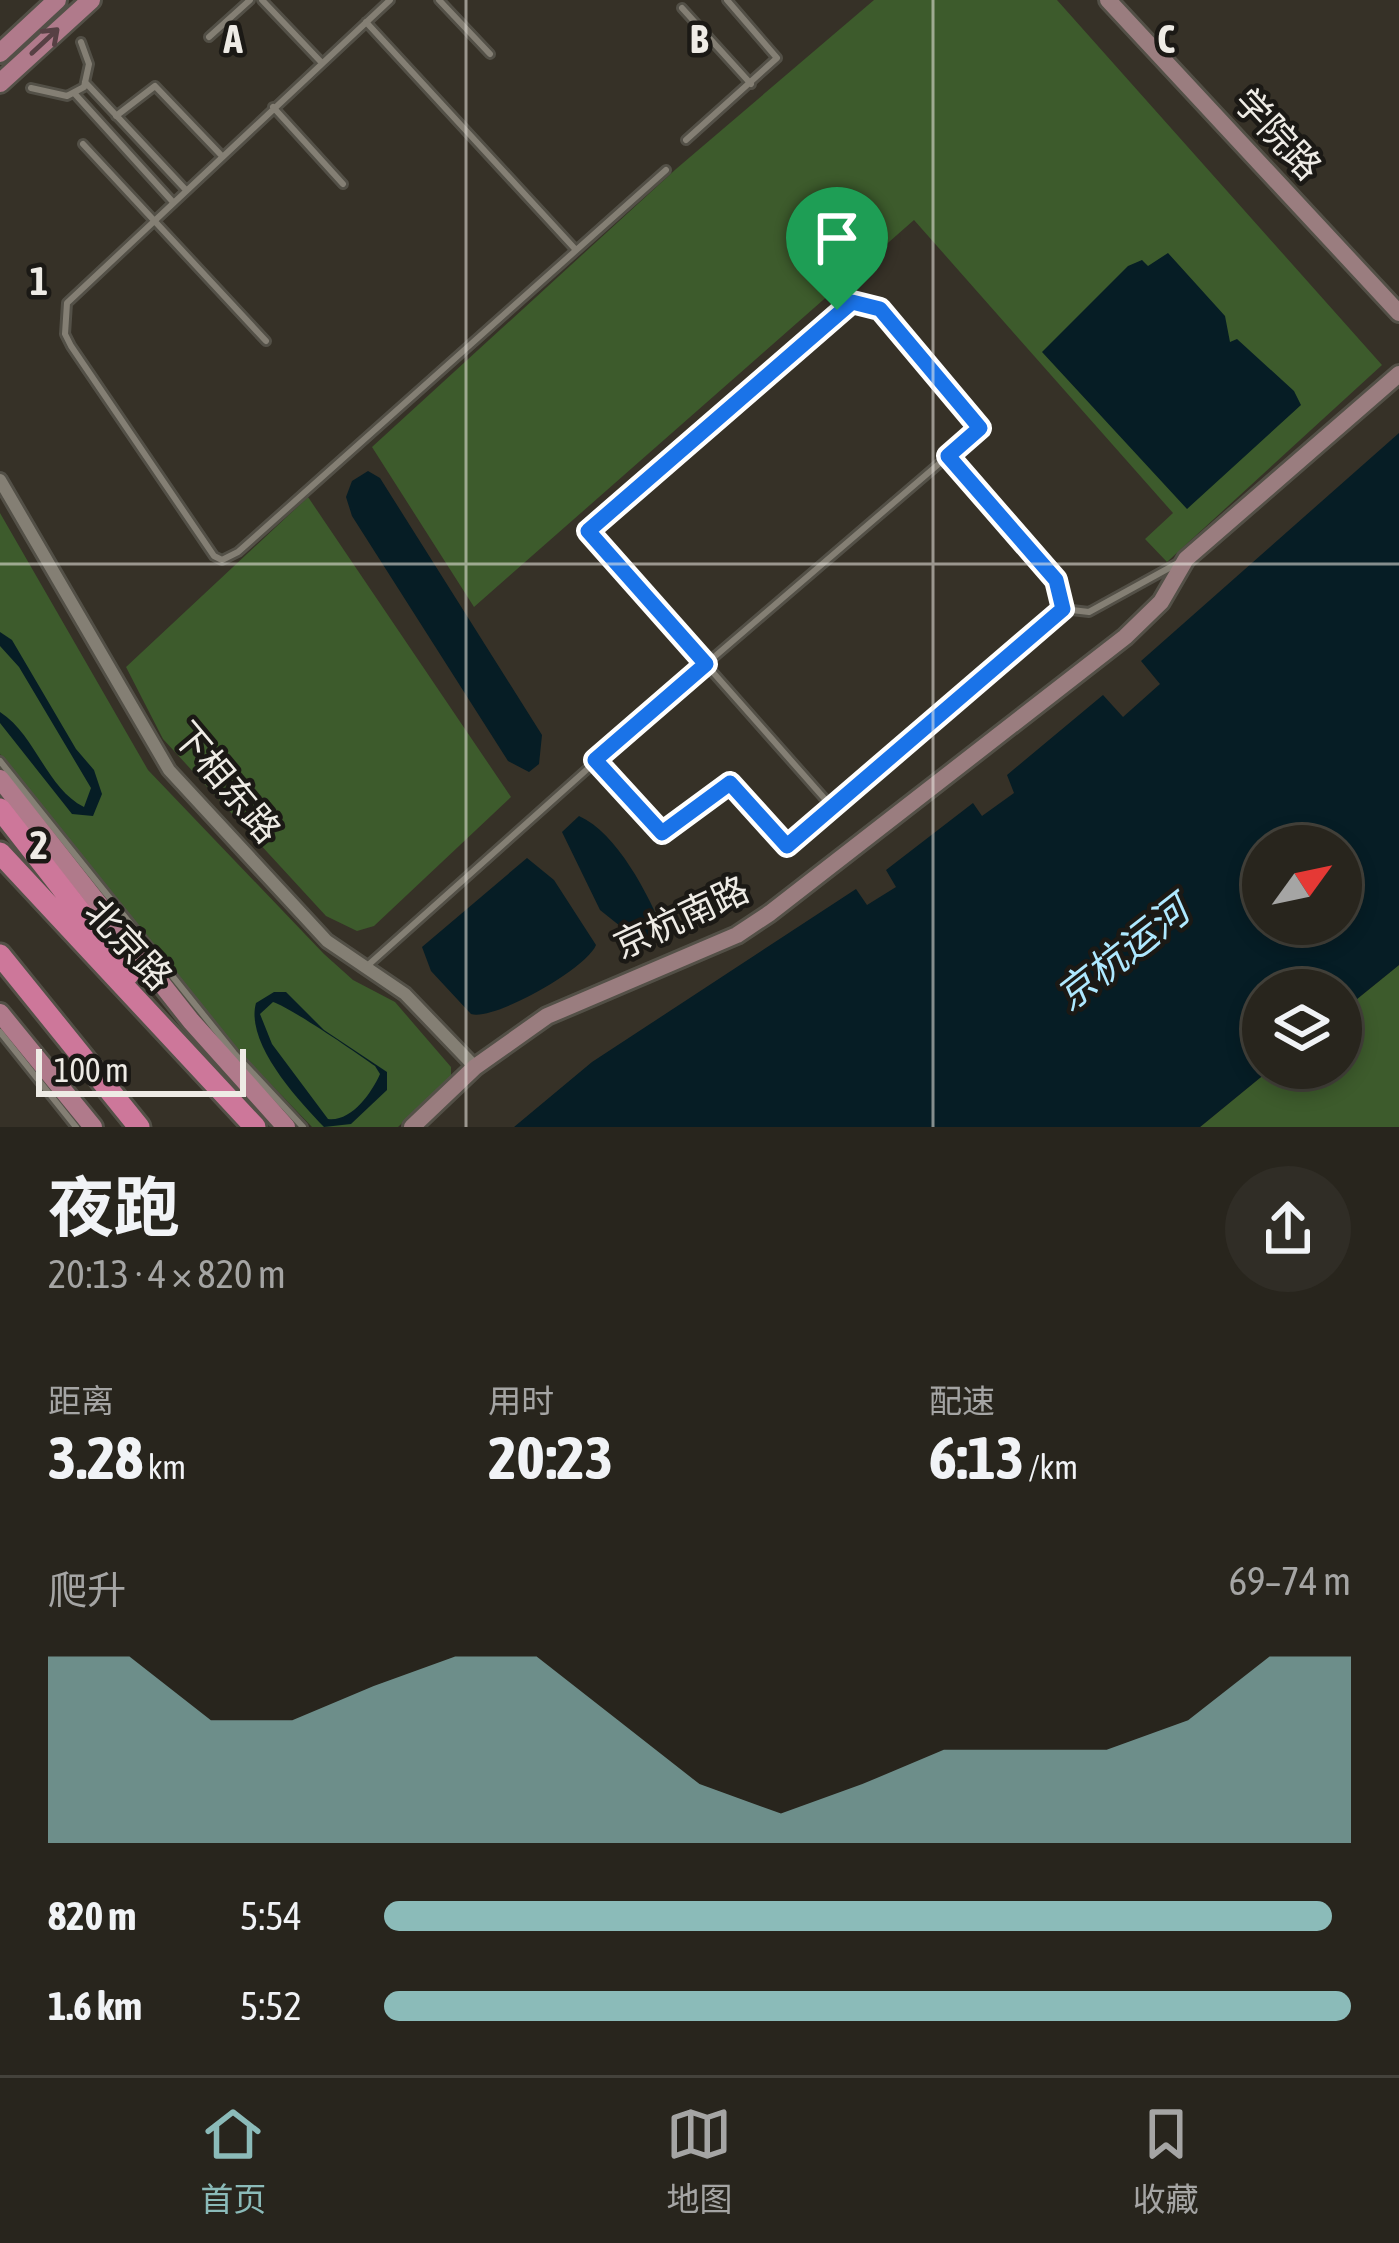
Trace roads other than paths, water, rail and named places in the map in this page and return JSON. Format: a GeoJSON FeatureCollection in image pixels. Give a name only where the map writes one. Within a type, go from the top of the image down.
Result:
{"type":"FeatureCollection","features":[{"type":"Feature","properties":{"kind":"highway"},"geometry":{"type":"LineString","coordinates":[[0,808],[210,1079],[255,1127]]}},
{"type":"Feature","properties":{"kind":"highway","name":"北京路"},"geometry":{"type":"LineString","coordinates":[[0,853],[210,1079]]}},
{"type":"Feature","properties":{"kind":"highway"},"geometry":{"type":"LineString","coordinates":[[0,955],[139,1127]]}},
{"type":"Feature","properties":{"kind":"highway"},"geometry":{"type":"LineString","coordinates":[[0,980],[121,1127]]}},
{"type":"Feature","properties":{"kind":"main road"},"geometry":{"type":"LineString","coordinates":[[0,53],[57,0]]}},
{"type":"Feature","properties":{"kind":"main road"},"geometry":{"type":"LineString","coordinates":[[0,83],[91,0]]}},
{"type":"Feature","properties":{"kind":"main road"},"geometry":{"type":"LineString","coordinates":[[2,772],[191,1021],[286,1127]]}},
{"type":"Feature","properties":{"kind":"main road"},"geometry":{"type":"LineString","coordinates":[[0,1013],[93,1127]]}},
{"type":"Feature","properties":{"kind":"street","name":"学院路"},"geometry":{"type":"LineString","coordinates":[[1108,0],[1399,313]]}},
{"type":"Feature","properties":{"kind":"street","name":"京杭南路"},"geometry":{"type":"LineString","coordinates":[[412,1127],[476,1067],[547,1016],[737,935],[770,913],[1125,637],[1161,602],[1186,559],[1399,374]]}},
{"type":"Feature","properties":{"kind":"street","name":"下相东路"},"geometry":{"type":"LineString","coordinates":[[0,480],[169,770],[327,941],[404,994],[476,1067]]}},
{"type":"Feature","properties":{"kind":"lane"},"geometry":{"type":"LineString","coordinates":[[209,37],[250,0]]}},
{"type":"Feature","properties":{"kind":"lane"},"geometry":{"type":"LineString","coordinates":[[262,0],[322,63]]}},
{"type":"Feature","properties":{"kind":"lane"},"geometry":{"type":"LineString","coordinates":[[390,0],[67,303],[65,334],[202,544],[221,560],[238,552],[666,170]]}},
{"type":"Feature","properties":{"kind":"lane"},"geometry":{"type":"LineString","coordinates":[[440,0],[490,55]]}},
{"type":"Feature","properties":{"kind":"lane"},"geometry":{"type":"LineString","coordinates":[[686,140],[775,62],[776,53],[727,0]]}},
{"type":"Feature","properties":{"kind":"lane"},"geometry":{"type":"LineString","coordinates":[[682,8],[751,84]]}},
{"type":"Feature","properties":{"kind":"lane"},"geometry":{"type":"LineString","coordinates":[[366,22],[577,250]]}},
{"type":"Feature","properties":{"kind":"lane"},"geometry":{"type":"LineString","coordinates":[[75,94],[85,82],[88,64],[81,42]]}},
{"type":"Feature","properties":{"kind":"lane"},"geometry":{"type":"LineString","coordinates":[[85,82],[184,189]]}},
{"type":"Feature","properties":{"kind":"lane"},"geometry":{"type":"LineString","coordinates":[[116,116],[155,86],[221,155]]}},
{"type":"Feature","properties":{"kind":"lane"},"geometry":{"type":"LineString","coordinates":[[31,88],[75,94],[172,201]]}},
{"type":"Feature","properties":{"kind":"lane"},"geometry":{"type":"LineString","coordinates":[[273,107],[344,184]]}},
{"type":"Feature","properties":{"kind":"lane"},"geometry":{"type":"LineString","coordinates":[[83,144],[266,341]]}},
{"type":"Feature","properties":{"kind":"lane"},"geometry":{"type":"LineString","coordinates":[[366,967],[595,760],[706,664],[948,456],[980,428],[880,309],[865,302],[837,310],[588,531],[706,664],[832,806]]}},
{"type":"Feature","properties":{"kind":"lane"},"geometry":{"type":"LineString","coordinates":[[948,456],[1056,580],[1063,609]]}},
{"type":"Feature","properties":{"kind":"lane"},"geometry":{"type":"LineString","coordinates":[[595,760],[662,833],[724,784],[741,792],[787,846],[1063,609],[1089,612],[1186,559]]}},
{"type":"Feature","properties":{"kind":"lane"},"geometry":{"type":"LineString","coordinates":[[2,772],[234,1053],[303,1127]]}},
{"type":"Feature","properties":{"kind":"lane"},"geometry":{"type":"LineString","coordinates":[[0,1032],[76,1127]]}},
{"type":"Feature","properties":{"kind":"water"},"geometry":{"type":"Polygon","coordinates":[[[1168,253],[1225,316],[1230,342],[1237,339],[1294,391],[1301,405],[1187,509],[1042,352],[1128,266],[1142,260],[1148,266],[1168,253]]]}},
{"type":"Feature","properties":{"kind":"water","name":"京杭运河"},"geometry":{"type":"Polygon","coordinates":[[[1399,433],[1399,965],[1362,995],[1362,969],[1242,969],[1242,1089],[1246,1089],[1200,1127],[514,1127],[592,1062],[856,889],[867,905],[896,887],[886,870],[973,803],[982,816],[1014,793],[1007,775],[1103,695],[1123,717],[1160,684],[1141,661],[1399,433]]]}},
{"type":"Feature","properties":{"kind":"water"},"geometry":{"type":"Polygon","coordinates":[[[368,471],[380,478],[542,735],[539,764],[529,772],[508,761],[352,516],[346,497],[352,481],[368,471]]]}},
{"type":"Feature","properties":{"kind":"water"},"geometry":{"type":"Polygon","coordinates":[[[0,632],[12,640],[76,749],[94,770],[102,794],[93,816],[72,814],[0,723],[0,712],[23,734],[60,787],[84,807],[91,788],[19,667],[0,646],[0,632]]]}},
{"type":"Feature","properties":{"kind":"water"},"geometry":{"type":"Polygon","coordinates":[[[579,816],[619,850],[664,933],[635,938],[600,910],[562,832],[579,816]]]}},
{"type":"Feature","properties":{"kind":"water"},"geometry":{"type":"Polygon","coordinates":[[[527,858],[554,880],[596,945],[576,966],[539,991],[499,1009],[471,1014],[431,971],[422,947],[527,858]]]}},
{"type":"Feature","properties":{"kind":"water"},"geometry":{"type":"Polygon","coordinates":[[[274,992],[286,992],[324,1030],[387,1072],[387,1090],[351,1124],[324,1127],[266,1053],[258,1035],[256,1003],[274,992]],[[273,1002],[260,1014],[272,1044],[328,1119],[345,1116],[366,1098],[380,1074],[375,1066],[273,1002]]]}}]}
